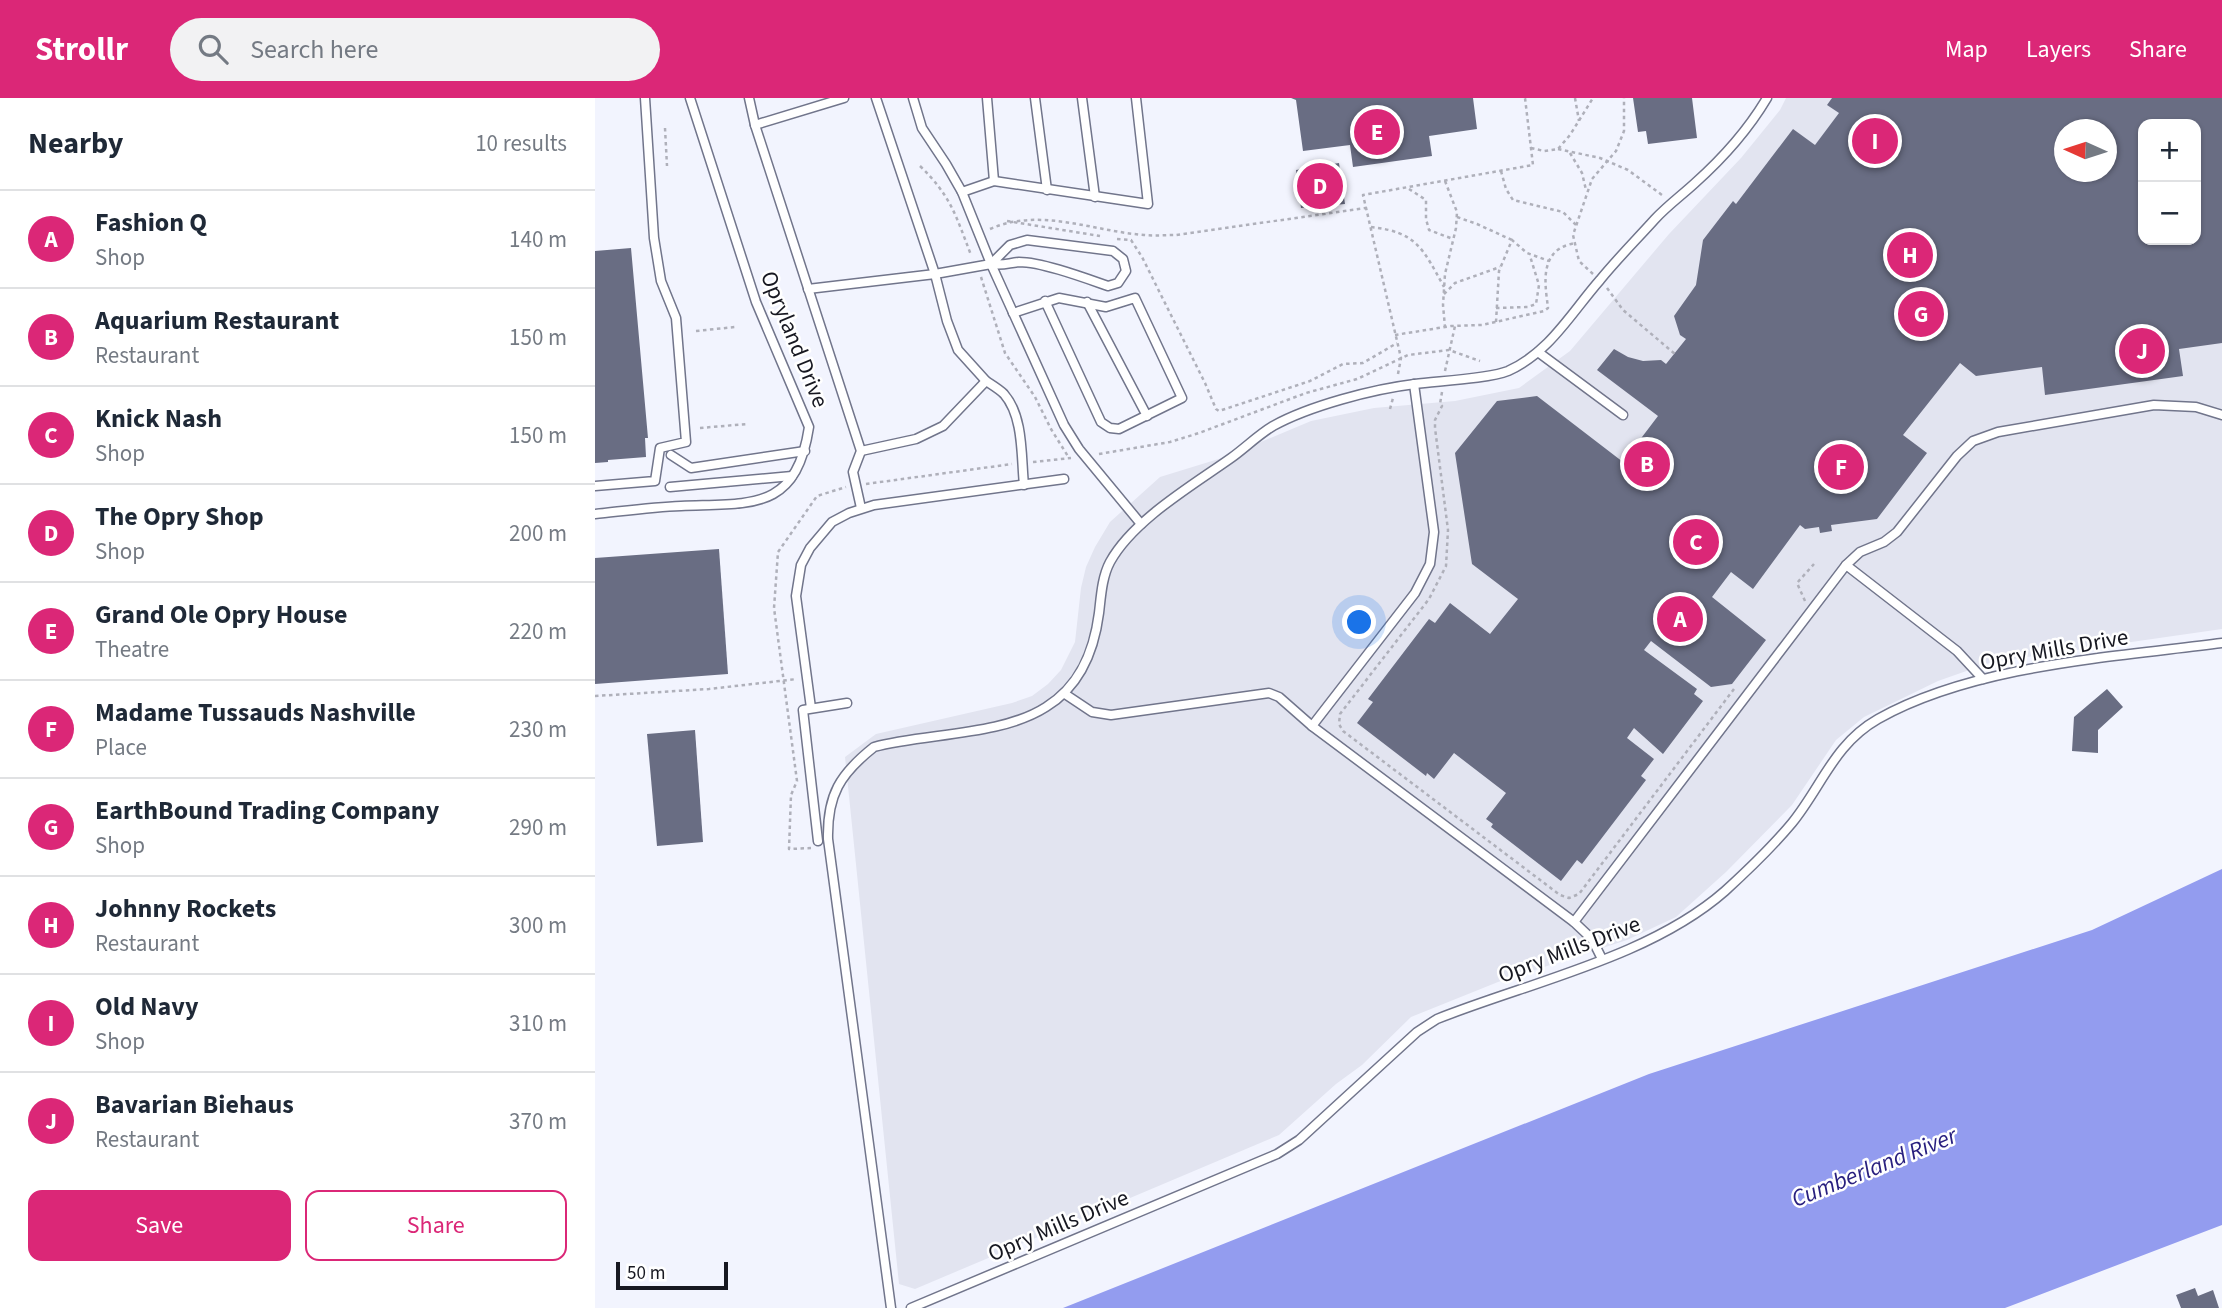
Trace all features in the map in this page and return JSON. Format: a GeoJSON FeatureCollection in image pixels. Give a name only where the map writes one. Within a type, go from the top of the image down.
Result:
{"type":"FeatureCollection","features":[{"type":"Feature","properties":{"kind":"lane"},"geometry":{"type":"LineString","coordinates":[[595,486],[655,481],[660,448],[686,442],[676,318],[661,281],[654,238],[645,98]]}},
{"type":"Feature","properties":{"kind":"lane","name":"Opryland Drive"},"geometry":{"type":"LineString","coordinates":[[595,514],[679,506],[747,504],[768,499],[786,485],[800,467],[805,451],[809,428],[756,302],[690,98]]}},
{"type":"Feature","properties":{"kind":"lane"},"geometry":{"type":"LineString","coordinates":[[749,98],[755,125],[861,451],[853,472],[861,508]]}},
{"type":"Feature","properties":{"kind":"lane"},"geometry":{"type":"LineString","coordinates":[[755,125],[844,98]]}},
{"type":"Feature","properties":{"kind":"lane"},"geometry":{"type":"LineString","coordinates":[[876,98],[958,350],[986,381],[1004,394],[1014,410],[1024,485]]}},
{"type":"Feature","properties":{"kind":"lane"},"geometry":{"type":"LineString","coordinates":[[913,98],[922,128],[961,192],[1064,425],[1141,524]]}},
{"type":"Feature","properties":{"kind":"lane"},"geometry":{"type":"LineString","coordinates":[[987,98],[995,181]]}},
{"type":"Feature","properties":{"kind":"lane"},"geometry":{"type":"LineString","coordinates":[[1035,98],[1047,190]]}},
{"type":"Feature","properties":{"kind":"lane"},"geometry":{"type":"LineString","coordinates":[[1082,98],[1095,197]]}},
{"type":"Feature","properties":{"kind":"lane"},"geometry":{"type":"LineString","coordinates":[[961,192],[995,181],[1148,204],[1136,98]]}},
{"type":"Feature","properties":{"kind":"lane"},"geometry":{"type":"LineString","coordinates":[[891,1308],[829,848],[830,803],[849,769],[874,747],[1023,719],[1065,694],[1076,683],[1089,656],[1099,616],[1101,590],[1111,562],[1141,524],[1273,426],[1315,409],[1395,387],[1506,372],[1538,352],[1569,322],[1599,280],[1657,216],[1731,147],[1753,121],[1767,98]]}},
{"type":"Feature","properties":{"kind":"lane"},"geometry":{"type":"LineString","coordinates":[[808,289],[935,274],[991,264],[1006,266],[1017,262],[1037,265],[1108,286],[1118,283],[1126,271],[1123,259],[1113,251],[1027,240],[1010,245],[991,264]]}},
{"type":"Feature","properties":{"kind":"lane"},"geometry":{"type":"LineString","coordinates":[[1013,313],[1045,301],[1059,299],[1106,307],[1135,298],[1182,398],[1119,429],[1109,428],[1101,422],[1045,301]]}},
{"type":"Feature","properties":{"kind":"lane"},"geometry":{"type":"LineString","coordinates":[[1087,302],[1147,416]]}},
{"type":"Feature","properties":{"kind":"lane"},"geometry":{"type":"LineString","coordinates":[[1538,352],[1623,415]]}},
{"type":"Feature","properties":{"kind":"lane"},"geometry":{"type":"LineString","coordinates":[[861,451],[916,439],[943,426],[986,381]]}},
{"type":"Feature","properties":{"kind":"lane"},"geometry":{"type":"LineString","coordinates":[[1312,726],[1415,593],[1430,564],[1434,532],[1414,384]]}},
{"type":"Feature","properties":{"kind":"lane"},"geometry":{"type":"LineString","coordinates":[[1574,922],[1846,565],[1860,552],[1884,542],[1897,532],[1957,456],[1973,441],[1999,432],[2154,405],[2196,407],[2222,415]]}},
{"type":"Feature","properties":{"kind":"lane"},"geometry":{"type":"LineString","coordinates":[[671,455],[691,468],[805,451]]}},
{"type":"Feature","properties":{"kind":"lane"},"geometry":{"type":"LineString","coordinates":[[670,487],[792,476]]}},
{"type":"Feature","properties":{"kind":"lane"},"geometry":{"type":"LineString","coordinates":[[818,841],[807,709],[807,677],[796,596],[801,565],[810,548],[832,522],[861,508],[1064,479]]}},
{"type":"Feature","properties":{"kind":"lane"},"geometry":{"type":"LineString","coordinates":[[1846,565],[1957,651],[1983,678]]}},
{"type":"Feature","properties":{"kind":"lane","name":"Opry Mills Drive"},"geometry":{"type":"LineString","coordinates":[[911,1308],[1277,1154],[1299,1140],[1417,1032],[1437,1019],[1649,941],[1704,908],[1792,823],[1829,766],[1856,733],[1879,719],[1919,700],[1983,678],[2222,643]]}},
{"type":"Feature","properties":{"kind":"lane"},"geometry":{"type":"LineString","coordinates":[[1065,694],[1092,712],[1111,715],[1269,693],[1279,697],[1312,726],[1574,922],[1592,939],[1602,959]]}},
{"type":"Feature","properties":{"kind":"lane"},"geometry":{"type":"LineString","coordinates":[[807,709],[846,703]]}},
{"type":"Feature","properties":{"kind":"path"},"geometry":{"type":"LineString","coordinates":[[1390,409],[1401,358],[1363,195],[1533,165],[1525,98]]}},
{"type":"Feature","properties":{"kind":"path"},"geometry":{"type":"LineString","coordinates":[[1575,98],[1579,121]]}},
{"type":"Feature","properties":{"kind":"path"},"geometry":{"type":"LineString","coordinates":[[1558,149],[1593,98]]}},
{"type":"Feature","properties":{"kind":"path"},"geometry":{"type":"LineString","coordinates":[[1624,98],[1625,131],[1616,151],[1592,179],[1573,235],[1579,261],[1610,291],[1623,310],[1675,354]]}},
{"type":"Feature","properties":{"kind":"path"},"geometry":{"type":"LineString","coordinates":[[665,128],[667,166]]}},
{"type":"Feature","properties":{"kind":"path"},"geometry":{"type":"LineString","coordinates":[[1531,148],[1544,151],[1558,149],[1628,170],[1648,183],[1671,204]]}},
{"type":"Feature","properties":{"kind":"path"},"geometry":{"type":"LineString","coordinates":[[1570,153],[1582,173],[1587,194]]}},
{"type":"Feature","properties":{"kind":"path"},"geometry":{"type":"LineString","coordinates":[[919,166],[938,183],[950,201],[1005,353],[1035,397],[1069,458]]}},
{"type":"Feature","properties":{"kind":"path"},"geometry":{"type":"LineString","coordinates":[[1501,171],[1506,189],[1513,200],[1563,212],[1576,225]]}},
{"type":"Feature","properties":{"kind":"path"},"geometry":{"type":"LineString","coordinates":[[1445,181],[1452,195],[1457,217],[1445,274],[1445,327]]}},
{"type":"Feature","properties":{"kind":"path"},"geometry":{"type":"LineString","coordinates":[[1406,187],[1426,200],[1429,230],[1453,239]]}},
{"type":"Feature","properties":{"kind":"path"},"geometry":{"type":"LineString","coordinates":[[965,239],[1007,221],[1034,218],[1145,235],[1177,234],[1366,208]]}},
{"type":"Feature","properties":{"kind":"path"},"geometry":{"type":"LineString","coordinates":[[1457,217],[1477,223],[1512,240],[1529,254],[1549,261]]}},
{"type":"Feature","properties":{"kind":"path"},"geometry":{"type":"LineString","coordinates":[[1007,221],[1106,237]]}},
{"type":"Feature","properties":{"kind":"path"},"geometry":{"type":"LineString","coordinates":[[1371,227],[1407,235],[1426,255],[1444,287]]}},
{"type":"Feature","properties":{"kind":"path"},"geometry":{"type":"LineString","coordinates":[[1115,239],[1131,240],[1142,257],[1216,409],[1226,409],[1310,381],[1343,364],[1363,363],[1397,344]]}},
{"type":"Feature","properties":{"kind":"path"},"geometry":{"type":"LineString","coordinates":[[1496,322],[1500,267],[1512,240]]}},
{"type":"Feature","properties":{"kind":"path"},"geometry":{"type":"LineString","coordinates":[[1395,335],[1445,327],[1482,325],[1548,308],[1545,280],[1549,261],[1557,249],[1575,243]]}},
{"type":"Feature","properties":{"kind":"path"},"geometry":{"type":"LineString","coordinates":[[1496,308],[1534,306],[1538,296],[1538,275],[1529,254]]}},
{"type":"Feature","properties":{"kind":"path"},"geometry":{"type":"LineString","coordinates":[[1444,294],[1455,283],[1500,267]]}},
{"type":"Feature","properties":{"kind":"path"},"geometry":{"type":"LineString","coordinates":[[1523,307],[1525,316]]}},
{"type":"Feature","properties":{"kind":"path"},"geometry":{"type":"LineString","coordinates":[[1455,326],[1440,404],[1442,406],[1434,428],[1448,530],[1446,566],[1429,599],[1340,715],[1339,724],[1343,731],[1554,891],[1569,898],[1579,894],[1734,690]]}},
{"type":"Feature","properties":{"kind":"path"},"geometry":{"type":"LineString","coordinates":[[696,331],[736,327]]}},
{"type":"Feature","properties":{"kind":"path"},"geometry":{"type":"LineString","coordinates":[[829,848],[789,849],[792,794],[797,781],[774,608],[778,552],[817,496],[837,488],[856,485],[1131,450],[1179,439],[1306,393],[1357,379],[1401,358],[1449,350],[1480,361]]}},
{"type":"Feature","properties":{"kind":"path"},"geometry":{"type":"LineString","coordinates":[[700,428],[747,424]]}},
{"type":"Feature","properties":{"kind":"path"},"geometry":{"type":"LineString","coordinates":[[1797,583],[1814,564]]}},
{"type":"Feature","properties":{"kind":"path"},"geometry":{"type":"LineString","coordinates":[[595,696],[709,689],[807,677]]}},
{"type":"Feature","properties":{"kind":"shaded area"},"geometry":{"type":"Polygon","coordinates":[[[1786,98],[2222,98],[2222,629],[1992,662],[1938,681],[1864,717],[1836,740],[1792,805],[1726,872],[1676,917],[1627,940],[1498,982],[1411,1017],[1362,1065],[1336,1084],[1279,1135],[915,1289],[899,1284],[845,757],[876,734],[1012,703],[1032,696],[1048,684],[1061,670],[1075,642],[1081,588],[1095,547],[1110,522],[1160,477],[1225,457],[1311,421],[1374,408],[1455,401],[1519,388],[1570,351],[1669,234],[1741,158],[1780,110],[1786,98]]]}},
{"type":"Feature","properties":{"kind":"water","name":"Cumberland River"},"geometry":{"type":"Polygon","coordinates":[[[2222,869],[2222,1225],[2005,1308],[1063,1308],[1649,1074],[2092,930],[2222,869]]]}},
{"type":"Feature","properties":{"kind":"building"},"geometry":{"type":"Polygon","coordinates":[[[1291,98],[1473,98],[1477,129],[1429,136],[1432,156],[1353,167],[1350,145],[1303,151],[1296,100],[1291,98]]]}},
{"type":"Feature","properties":{"kind":"building"},"geometry":{"type":"Polygon","coordinates":[[[1633,98],[1692,98],[1697,138],[1648,144],[1646,131],[1638,132],[1633,98]]]}},
{"type":"Feature","properties":{"kind":"building"},"geometry":{"type":"Polygon","coordinates":[[[1832,98],[2222,98],[2222,343],[2179,349],[2183,376],[2045,395],[2042,367],[1976,376],[1960,363],[1903,435],[1927,453],[1877,519],[1831,525],[1832,531],[1820,533],[1819,527],[1805,529],[1800,525],[1753,589],[1731,572],[1712,597],[1766,640],[1732,684],[1711,687],[1651,641],[1644,650],[1697,689],[1694,694],[1703,701],[1663,754],[1634,728],[1627,738],[1654,759],[1641,776],[1646,780],[1582,864],[1577,860],[1561,881],[1491,827],[1493,824],[1486,819],[1506,793],[1454,753],[1434,779],[1427,773],[1426,776],[1357,723],[1373,702],[1368,699],[1429,619],[1435,623],[1450,603],[1490,634],[1518,599],[1472,564],[1455,453],[1497,401],[1537,396],[1623,462],[1658,416],[1597,370],[1614,349],[1628,357],[1643,361],[1661,360],[1666,364],[1686,339],[1680,335],[1674,316],[1696,285],[1703,240],[1733,201],[1736,204],[1793,129],[1815,145],[1839,113],[1827,105],[1832,98]]]}},
{"type":"Feature","properties":{"kind":"building"},"geometry":{"type":"Polygon","coordinates":[[[1339,163],[1345,204],[1301,208],[1296,170],[1339,163]]]}},
{"type":"Feature","properties":{"kind":"building"},"geometry":{"type":"Polygon","coordinates":[[[631,248],[648,438],[645,438],[646,457],[595,463],[595,251],[631,248]]]}},
{"type":"Feature","properties":{"kind":"building"},"geometry":{"type":"Polygon","coordinates":[[[719,549],[728,674],[595,684],[595,558],[719,549]]]}},
{"type":"Feature","properties":{"kind":"building"},"geometry":{"type":"Polygon","coordinates":[[[2107,689],[2123,707],[2098,730],[2098,753],[2072,751],[2074,717],[2107,689]]]}},
{"type":"Feature","properties":{"kind":"building"},"geometry":{"type":"Polygon","coordinates":[[[695,730],[703,842],[657,846],[647,734],[695,730]]]}},
{"type":"Feature","properties":{"kind":"building"},"geometry":{"type":"Polygon","coordinates":[[[2195,1288],[2198,1296],[2213,1290],[2219,1308],[2181,1308],[2176,1295],[2195,1288]]]}},
{"type":"Feature","properties":{"kind":"place","name":"Grand Ole Opry House"},"geometry":{"type":"Point","coordinates":[1377,132]}},
{"type":"Feature","properties":{"kind":"place","name":"Old Navy"},"geometry":{"type":"Point","coordinates":[1875,141]}},
{"type":"Feature","properties":{"kind":"place","name":"The Opry Shop"},"geometry":{"type":"Point","coordinates":[1320,186]}},
{"type":"Feature","properties":{"kind":"place","name":"Johnny Rockets"},"geometry":{"type":"Point","coordinates":[1910,255]}},
{"type":"Feature","properties":{"kind":"place","name":"EarthBound Trading Company"},"geometry":{"type":"Point","coordinates":[1921,314]}},
{"type":"Feature","properties":{"kind":"place","name":"Bavarian Biehaus"},"geometry":{"type":"Point","coordinates":[2142,351]}},
{"type":"Feature","properties":{"kind":"place","name":"Aquarium Restaurant"},"geometry":{"type":"Point","coordinates":[1647,464]}},
{"type":"Feature","properties":{"kind":"place","name":"Madame Tussauds Nashville"},"geometry":{"type":"Point","coordinates":[1841,467]}},
{"type":"Feature","properties":{"kind":"place","name":"Knick Nash"},"geometry":{"type":"Point","coordinates":[1696,542]}},
{"type":"Feature","properties":{"kind":"place","name":"Fashion Q"},"geometry":{"type":"Point","coordinates":[1680,619]}}]}
